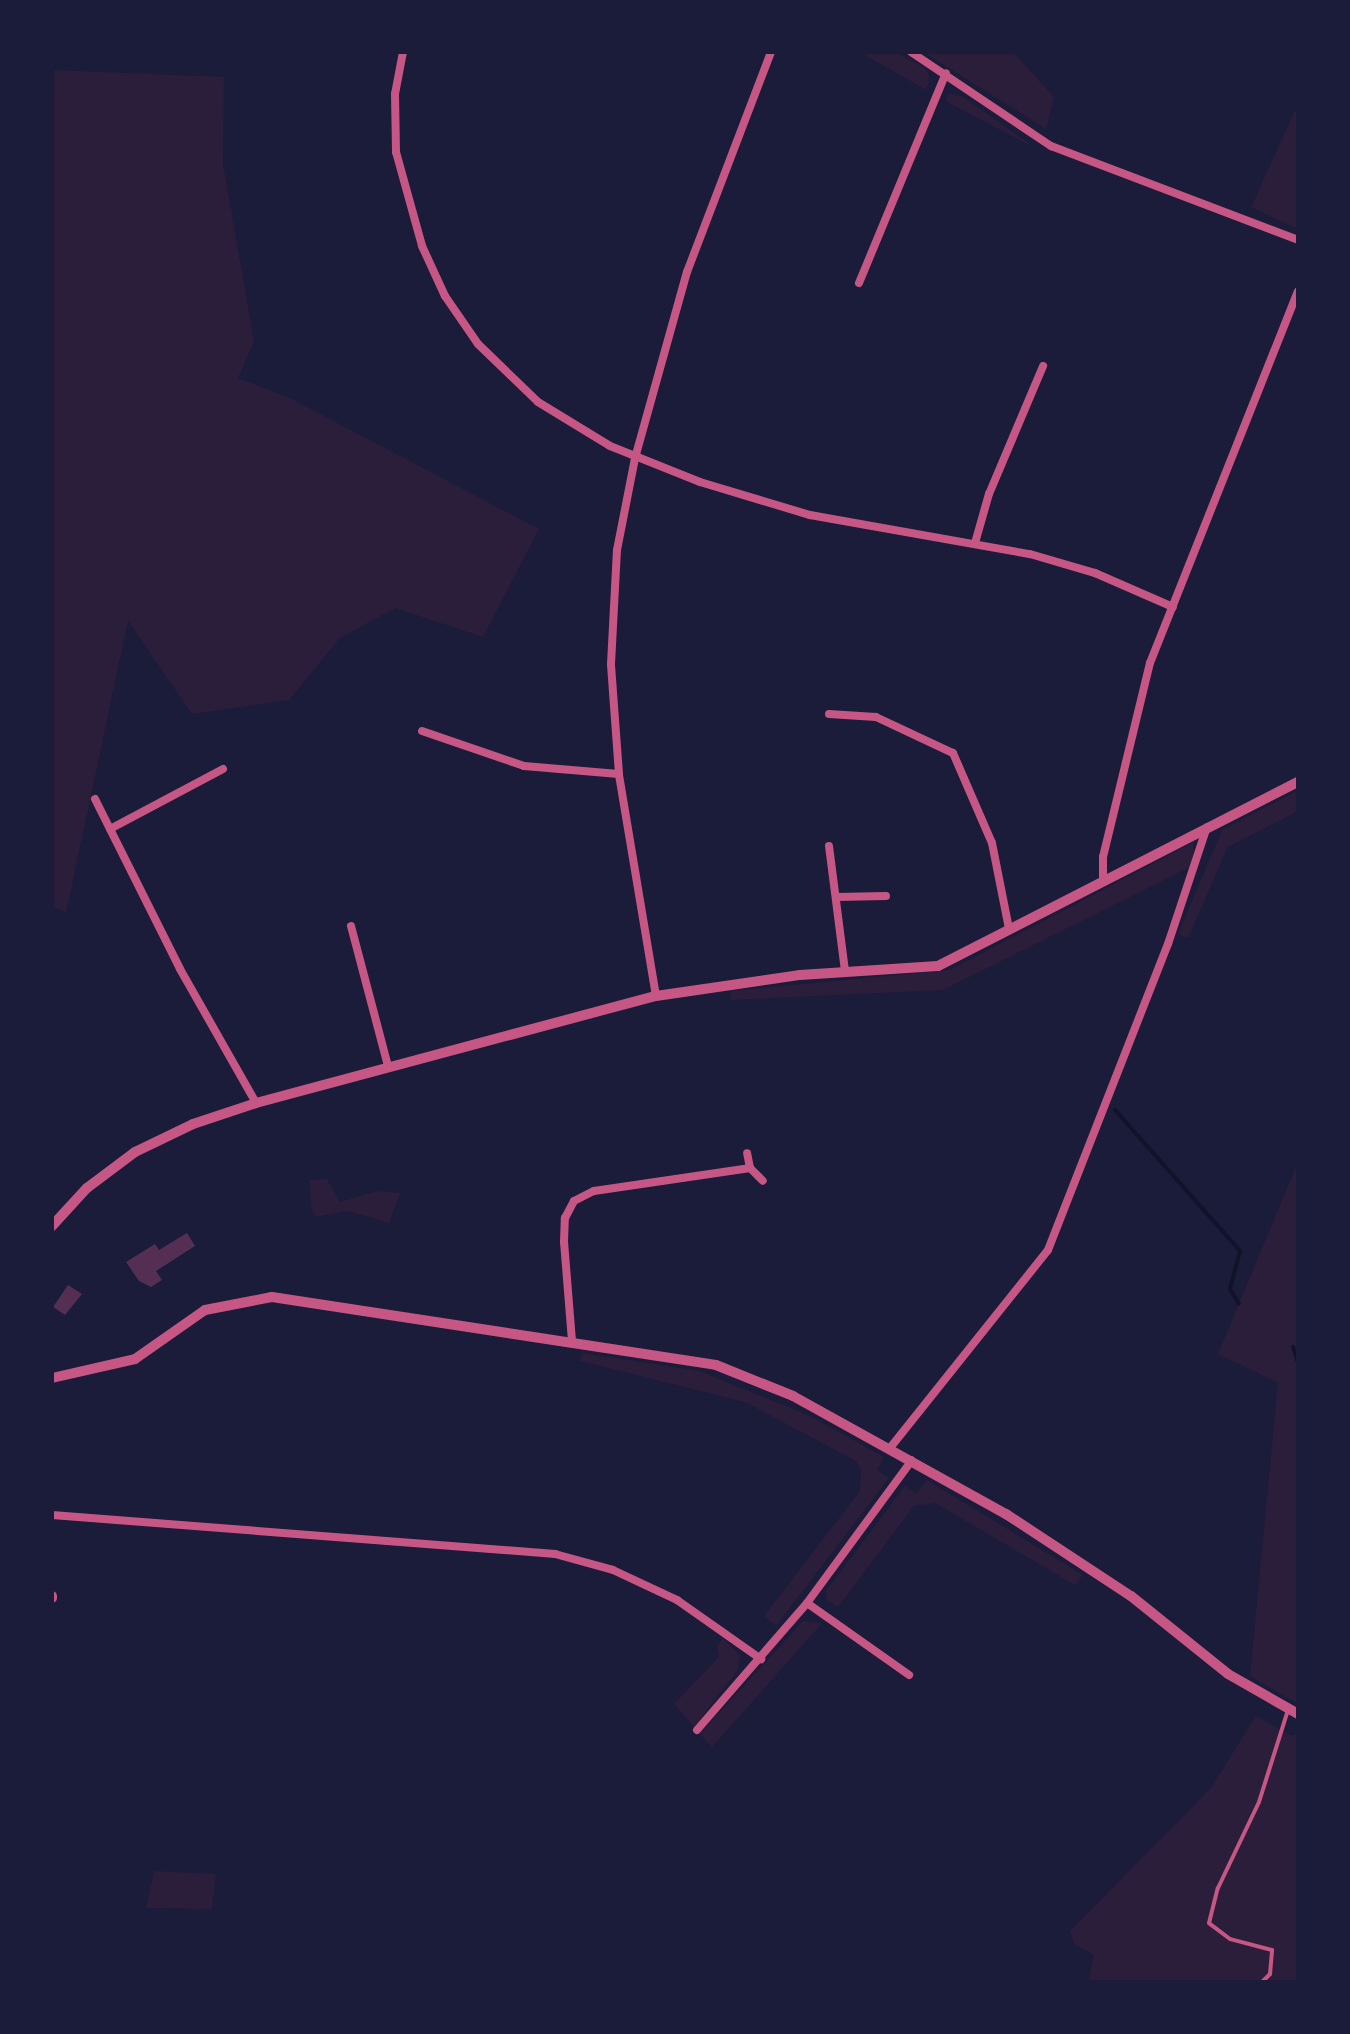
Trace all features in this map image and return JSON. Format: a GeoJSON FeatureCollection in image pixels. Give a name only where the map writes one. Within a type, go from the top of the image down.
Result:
{"type":"FeatureCollection","features":[{"type":"Feature","properties":{"kind":"street"},"geometry":{"type":"LineString","coordinates":[[403,52],[395,94],[396,152],[412,216],[445,296],[514,383],[568,422],[635,458],[810,515],[975,543],[1066,563],[1173,607]]}},
{"type":"Feature","properties":{"kind":"street"},"geometry":{"type":"LineString","coordinates":[[656,996],[619,774],[613,600],[635,458],[687,272],[771,52]]}},
{"type":"Feature","properties":{"kind":"street"},"geometry":{"type":"LineString","coordinates":[[911,52],[1051,146],[1298,240]]}},
{"type":"Feature","properties":{"kind":"street"},"geometry":{"type":"LineString","coordinates":[[859,283],[946,73]]}},
{"type":"Feature","properties":{"kind":"street"},"geometry":{"type":"LineString","coordinates":[[1103,879],[1103,857],[1141,691],[1298,291]]}},
{"type":"Feature","properties":{"kind":"street"},"geometry":{"type":"LineString","coordinates":[[975,543],[989,494],[1043,366]]}},
{"type":"Feature","properties":{"kind":"street"},"geometry":{"type":"LineString","coordinates":[[829,714],[876,717],[953,753],[992,843],[1009,929]]}},
{"type":"Feature","properties":{"kind":"street"},"geometry":{"type":"LineString","coordinates":[[422,731],[524,766],[619,774]]}},
{"type":"Feature","properties":{"kind":"street"},"geometry":{"type":"LineString","coordinates":[[110,829],[223,769]]}},
{"type":"Feature","properties":{"kind":"street"},"geometry":{"type":"LineString","coordinates":[[52,1226],[87,1188],[135,1152],[193,1124],[256,1103],[656,996],[845,971],[938,966],[1298,782]]}},
{"type":"Feature","properties":{"kind":"street"},"geometry":{"type":"LineString","coordinates":[[95,799],[180,969],[256,1103]]}},
{"type":"Feature","properties":{"kind":"street"},"geometry":{"type":"LineString","coordinates":[[890,1448],[1048,1250],[1173,931],[1207,827]]}},
{"type":"Feature","properties":{"kind":"street"},"geometry":{"type":"LineString","coordinates":[[829,846],[827,864],[836,897],[845,971]]}},
{"type":"Feature","properties":{"kind":"street"},"geometry":{"type":"LineString","coordinates":[[836,897],[886,896]]}},
{"type":"Feature","properties":{"kind":"street"},"geometry":{"type":"LineString","coordinates":[[351,926],[388,1066]]}},
{"type":"Feature","properties":{"kind":"street"},"geometry":{"type":"LineString","coordinates":[[747,1153],[750,1168],[763,1181]]}},
{"type":"Feature","properties":{"kind":"street"},"geometry":{"type":"LineString","coordinates":[[572,1341],[564,1242],[565,1218],[574,1201],[594,1191],[750,1168]]}},
{"type":"Feature","properties":{"kind":"street"},"geometry":{"type":"LineString","coordinates":[[52,1378],[135,1359],[192,1316],[250,1298],[572,1341],[716,1365],[793,1396],[912,1460],[1071,1555],[1228,1674],[1293,1712]]}},
{"type":"Feature","properties":{"kind":"street"},"geometry":{"type":"LineString","coordinates":[[697,1730],[807,1603],[912,1460]]}},
{"type":"Feature","properties":{"kind":"street"},"geometry":{"type":"LineString","coordinates":[[52,1515],[555,1554],[613,1570],[677,1600],[761,1659]]}},
{"type":"Feature","properties":{"kind":"street"},"geometry":{"type":"LineString","coordinates":[[807,1603],[909,1675]]}},
{"type":"Feature","properties":{"kind":"lane"},"geometry":{"type":"LineString","coordinates":[[1262,1982],[1270,1974],[1272,1950],[1230,1939],[1209,1923],[1218,1888],[1259,1802],[1293,1712]]}},
{"type":"Feature","properties":{"kind":"shaded area"},"geometry":{"type":"Polygon","coordinates":[[[860,52],[895,52],[925,68],[930,78],[926,90],[860,52]]]}},
{"type":"Feature","properties":{"kind":"shaded area"},"geometry":{"type":"Polygon","coordinates":[[[923,52],[1013,52],[1054,97],[1046,129],[923,52]]]}},
{"type":"Feature","properties":{"kind":"shaded area"},"geometry":{"type":"Polygon","coordinates":[[[52,70],[224,77],[223,164],[254,341],[238,378],[290,398],[539,529],[483,637],[395,608],[340,638],[289,700],[192,714],[128,621],[66,913],[52,906],[52,70]]]}},
{"type":"Feature","properties":{"kind":"shaded area"},"geometry":{"type":"Polygon","coordinates":[[[949,94],[962,96],[1037,149],[945,101],[949,94]]]}},
{"type":"Feature","properties":{"kind":"shaded area"},"geometry":{"type":"Polygon","coordinates":[[[1298,104],[1298,229],[1251,207],[1298,104]]]}},
{"type":"Feature","properties":{"kind":"shaded area"},"geometry":{"type":"Polygon","coordinates":[[[1298,790],[1298,811],[1228,847],[1188,938],[1178,934],[1222,830],[1298,790]]]}},
{"type":"Feature","properties":{"kind":"shaded area"},"geometry":{"type":"Polygon","coordinates":[[[1194,842],[1192,866],[943,990],[730,1000],[731,991],[950,970],[1194,842]]]}},
{"type":"Feature","properties":{"kind":"shaded area"},"geometry":{"type":"Polygon","coordinates":[[[1298,1162],[1298,1704],[1250,1676],[1278,1383],[1218,1354],[1298,1162]]]}},
{"type":"Feature","properties":{"kind":"shaded area"},"geometry":{"type":"Polygon","coordinates":[[[327,1179],[340,1202],[377,1191],[400,1193],[389,1223],[348,1211],[317,1217],[312,1211],[309,1180],[327,1179]]]}},
{"type":"Feature","properties":{"kind":"shaded area"},"geometry":{"type":"Polygon","coordinates":[[[582,1353],[700,1371],[810,1416],[884,1457],[877,1470],[889,1478],[776,1626],[764,1616],[860,1491],[861,1471],[856,1461],[745,1402],[580,1361],[582,1353]]]}},
{"type":"Feature","properties":{"kind":"shaded area"},"geometry":{"type":"Polygon","coordinates":[[[927,1480],[1083,1575],[1075,1585],[935,1503],[914,1506],[838,1607],[827,1600],[826,1591],[905,1486],[916,1493],[927,1480]]]}},
{"type":"Feature","properties":{"kind":"shaded area"},"geometry":{"type":"Polygon","coordinates":[[[803,1621],[822,1623],[712,1747],[700,1734],[803,1621]]]}},
{"type":"Feature","properties":{"kind":"shaded area"},"geometry":{"type":"Polygon","coordinates":[[[723,1638],[740,1656],[737,1671],[694,1727],[674,1704],[719,1657],[717,1645],[723,1638]]]}},
{"type":"Feature","properties":{"kind":"shaded area"},"geometry":{"type":"Polygon","coordinates":[[[1256,1716],[1292,1736],[1298,1733],[1298,1982],[1088,1982],[1094,1955],[1074,1944],[1070,1931],[1210,1789],[1256,1716]]]}},
{"type":"Feature","properties":{"kind":"shaded area"},"geometry":{"type":"Polygon","coordinates":[[[154,1871],[216,1874],[212,1909],[146,1908],[154,1871]]]}},
{"type":"Feature","properties":{"kind":"building"},"geometry":{"type":"Polygon","coordinates":[[[187,1233],[195,1246],[156,1271],[162,1280],[151,1287],[139,1281],[126,1262],[155,1244],[159,1250],[187,1233]]]}},
{"type":"Feature","properties":{"kind":"building"},"geometry":{"type":"Polygon","coordinates":[[[68,1285],[82,1294],[65,1315],[53,1307],[68,1285]]]}},
{"type":"Feature","properties":{"kind":"waterway"},"geometry":{"type":"LineString","coordinates":[[1115,1110],[1240,1251],[1230,1289],[1239,1304]]}},
{"type":"Feature","properties":{"kind":"waterway"},"geometry":{"type":"LineString","coordinates":[[1293,1347],[1298,1362]]}}]}
